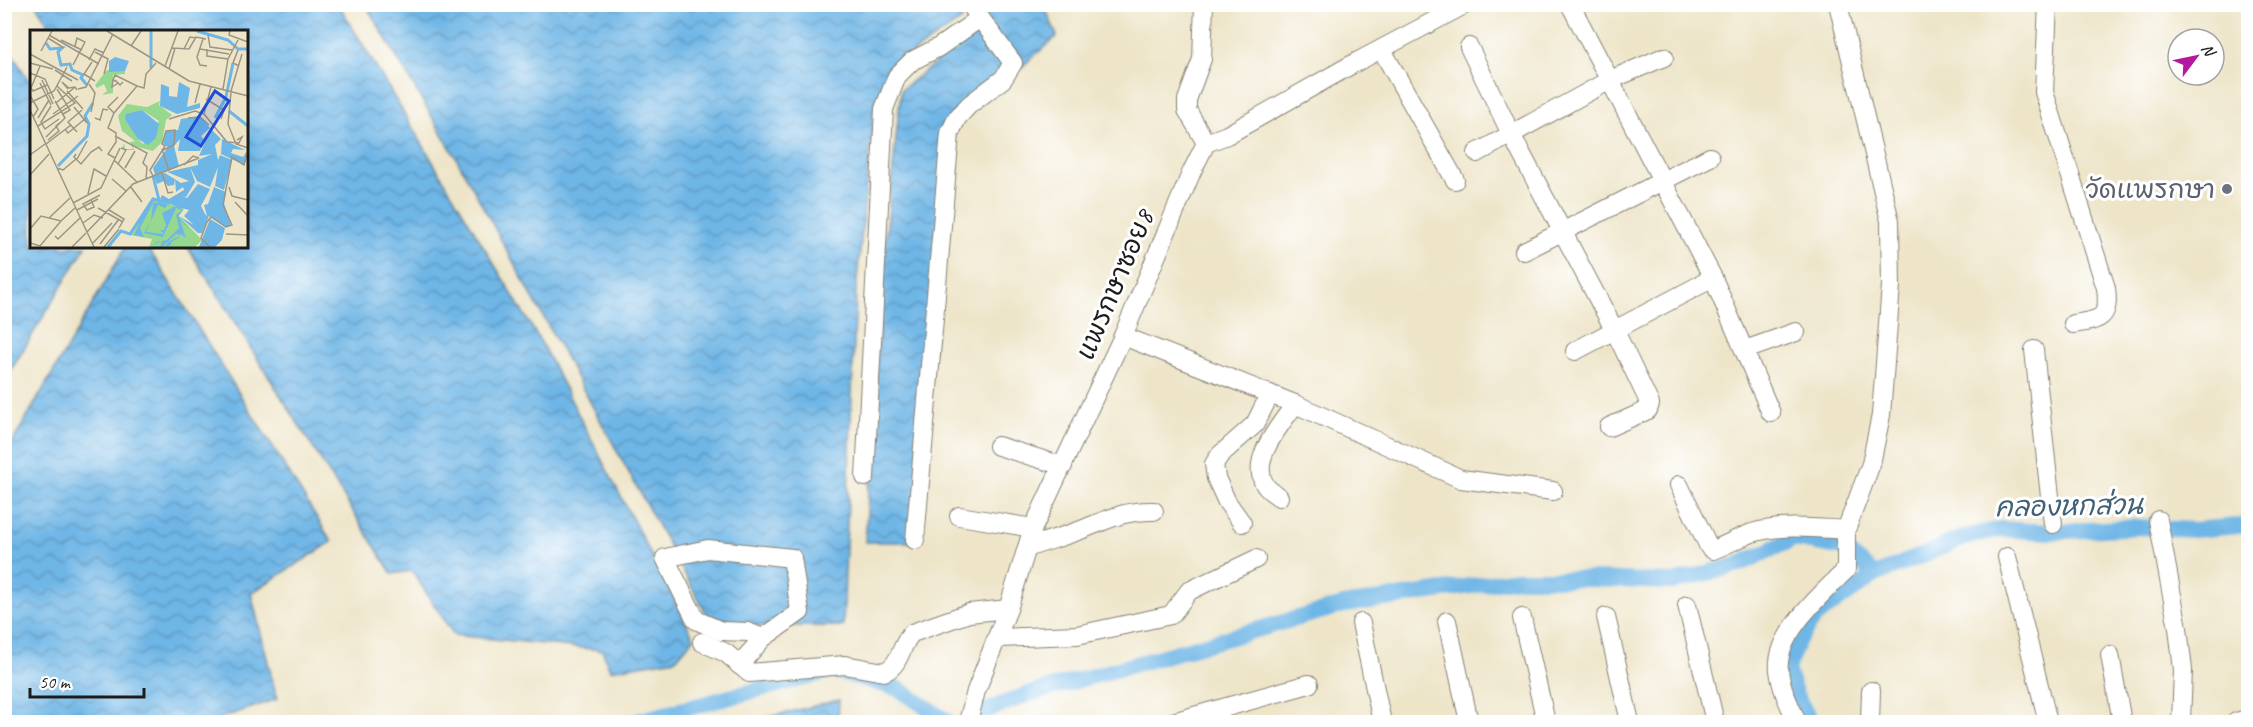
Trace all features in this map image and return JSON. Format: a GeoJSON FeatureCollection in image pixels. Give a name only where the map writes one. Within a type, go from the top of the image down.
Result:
{"type":"FeatureCollection","features":[{"type":"Feature","properties":{"kind":"street"},"geometry":{"type":"LineString","coordinates":[[1204,4],[1202,58],[1187,100],[1187,110],[1206,143],[1227,135],[1466,4]]}},
{"type":"Feature","properties":{"kind":"street"},"geometry":{"type":"LineString","coordinates":[[1570,4],[1713,278],[1771,413]]}},
{"type":"Feature","properties":{"kind":"street"},"geometry":{"type":"LineString","coordinates":[[1797,723],[1785,696],[1778,669],[1782,649],[1800,616],[1846,570],[1845,536],[1871,464],[1881,415],[1891,285],[1890,221],[1838,4]]}},
{"type":"Feature","properties":{"kind":"street"},"geometry":{"type":"LineString","coordinates":[[2048,4],[2044,92],[2106,288],[2108,304],[2104,314],[2097,320],[2073,324]]}},
{"type":"Feature","properties":{"kind":"street"},"geometry":{"type":"LineString","coordinates":[[865,477],[884,109],[897,76],[912,61],[939,47],[975,11],[1013,63],[1003,80],[969,105],[957,118],[950,133],[915,540]]}},
{"type":"Feature","properties":{"kind":"street"},"geometry":{"type":"LineString","coordinates":[[1469,47],[1511,134],[1615,331],[1650,406],[1648,410],[1609,427]]}},
{"type":"Feature","properties":{"kind":"street"},"geometry":{"type":"LineString","coordinates":[[1382,50],[1455,180]]}},
{"type":"Feature","properties":{"kind":"street"},"geometry":{"type":"LineString","coordinates":[[1477,153],[1610,80],[1664,57]]}},
{"type":"Feature","properties":{"kind":"street","name":"แพรกษาซอย8"},"geometry":{"type":"LineString","coordinates":[[968,723],[976,691],[998,638],[1033,528],[1123,336],[1150,268],[1206,143]]}},
{"type":"Feature","properties":{"kind":"street"},"geometry":{"type":"LineString","coordinates":[[1524,251],[1710,156]]}},
{"type":"Feature","properties":{"kind":"street"},"geometry":{"type":"LineString","coordinates":[[1575,351],[1713,278]]}},
{"type":"Feature","properties":{"kind":"street"},"geometry":{"type":"LineString","coordinates":[[1745,350],[1796,332]]}},
{"type":"Feature","properties":{"kind":"street"},"geometry":{"type":"LineString","coordinates":[[1123,336],[1295,404],[1461,479],[1553,491]]}},
{"type":"Feature","properties":{"kind":"street"},"geometry":{"type":"LineString","coordinates":[[2034,350],[2053,524]]}},
{"type":"Feature","properties":{"kind":"street"},"geometry":{"type":"LineString","coordinates":[[1242,523],[1227,502],[1216,478],[1214,464],[1220,455],[1255,424],[1269,394]]}},
{"type":"Feature","properties":{"kind":"street"},"geometry":{"type":"LineString","coordinates":[[1280,498],[1265,486],[1260,466],[1261,455],[1295,404]]}},
{"type":"Feature","properties":{"kind":"street"},"geometry":{"type":"LineString","coordinates":[[998,446],[1063,466]]}},
{"type":"Feature","properties":{"kind":"street"},"geometry":{"type":"LineString","coordinates":[[1679,485],[1704,537],[1713,550],[1752,533],[1796,526],[1845,536]]}},
{"type":"Feature","properties":{"kind":"street"},"geometry":{"type":"LineString","coordinates":[[1027,548],[1113,516],[1137,510],[1154,511]]}},
{"type":"Feature","properties":{"kind":"street"},"geometry":{"type":"LineString","coordinates":[[960,516],[1033,528]]}},
{"type":"Feature","properties":{"kind":"street"},"geometry":{"type":"LineString","coordinates":[[2158,520],[2178,628],[2183,670],[2181,723]]}},
{"type":"Feature","properties":{"kind":"street"},"geometry":{"type":"LineString","coordinates":[[739,664],[763,638],[800,612],[792,558],[708,549],[666,558],[696,620],[721,631],[748,632],[763,638]]}},
{"type":"Feature","properties":{"kind":"street"},"geometry":{"type":"LineString","coordinates":[[2007,557],[2048,723]]}},
{"type":"Feature","properties":{"kind":"street"},"geometry":{"type":"LineString","coordinates":[[998,638],[1077,635],[1171,615],[1190,591],[1256,560]]}},
{"type":"Feature","properties":{"kind":"street"},"geometry":{"type":"LineString","coordinates":[[1687,605],[1714,723]]}},
{"type":"Feature","properties":{"kind":"street"},"geometry":{"type":"LineString","coordinates":[[702,642],[726,653],[749,673],[845,665],[884,672],[896,664],[905,640],[912,633],[969,613],[1008,609]]}},
{"type":"Feature","properties":{"kind":"street"},"geometry":{"type":"LineString","coordinates":[[1606,617],[1630,723]]}},
{"type":"Feature","properties":{"kind":"street"},"geometry":{"type":"LineString","coordinates":[[1522,618],[1546,723]]}},
{"type":"Feature","properties":{"kind":"street"},"geometry":{"type":"LineString","coordinates":[[1448,621],[1469,723]]}},
{"type":"Feature","properties":{"kind":"street"},"geometry":{"type":"LineString","coordinates":[[1361,623],[1382,723]]}},
{"type":"Feature","properties":{"kind":"street"},"geometry":{"type":"LineString","coordinates":[[2110,655],[2122,723]]}},
{"type":"Feature","properties":{"kind":"street"},"geometry":{"type":"LineString","coordinates":[[1173,723],[1309,684]]}},
{"type":"Feature","properties":{"kind":"street"},"geometry":{"type":"LineString","coordinates":[[1870,723],[1871,691]]}},
{"type":"Feature","properties":{"kind":"street"},"geometry":{"type":"LineString","coordinates":[[2236,723],[2248,719]]}},
{"type":"Feature","properties":{"kind":"water"},"geometry":{"type":"Polygon","coordinates":[[[36,5],[339,5],[542,344],[694,638],[676,659],[610,670],[602,650],[454,635],[412,571],[392,574],[188,248],[248,248],[248,30],[52,30],[36,5]]]}},
{"type":"Feature","properties":{"kind":"water"},"geometry":{"type":"Polygon","coordinates":[[[366,5],[951,5],[962,20],[895,66],[875,101],[856,290],[843,626],[713,626],[454,154],[366,5]]]}},
{"type":"Feature","properties":{"kind":"water"},"geometry":{"type":"Polygon","coordinates":[[[971,5],[1044,5],[1057,36],[955,125],[915,542],[865,542],[884,255],[901,90],[984,24],[971,5]]]}},
{"type":"Feature","properties":{"kind":"water"},"geometry":{"type":"Polygon","coordinates":[[[5,43],[30,82],[30,248],[85,248],[5,380],[5,43]]]}},
{"type":"Feature","properties":{"kind":"water"},"geometry":{"type":"Polygon","coordinates":[[[125,248],[148,248],[332,542],[251,593],[277,699],[209,722],[5,722],[5,455],[125,248]]]}},
{"type":"Feature","properties":{"kind":"water"},"geometry":{"type":"Polygon","coordinates":[[[839,700],[838,722],[748,722],[839,700]]]}},
{"type":"Feature","properties":{"kind":"waterway","name":"คลองหกส่วน"},"geometry":{"type":"LineString","coordinates":[[1812,722],[1796,696],[1787,669],[1798,641],[1815,617],[1875,575],[1968,536],[2001,529],[2049,532],[2140,527],[2194,530],[2248,525]]}},
{"type":"Feature","properties":{"kind":"waterway"},"geometry":{"type":"LineString","coordinates":[[983,712],[1026,695],[1344,605],[1517,579],[1673,582],[1738,565],[1793,539],[1843,548],[1875,575]]}},
{"type":"Feature","properties":{"kind":"waterway"},"geometry":{"type":"LineString","coordinates":[[634,722],[834,670],[899,689],[948,722]]}},
{"type":"Feature","properties":{"kind":"place","name":"วัดแพรกษา"},"geometry":{"type":"Point","coordinates":[2227,189]}}]}
